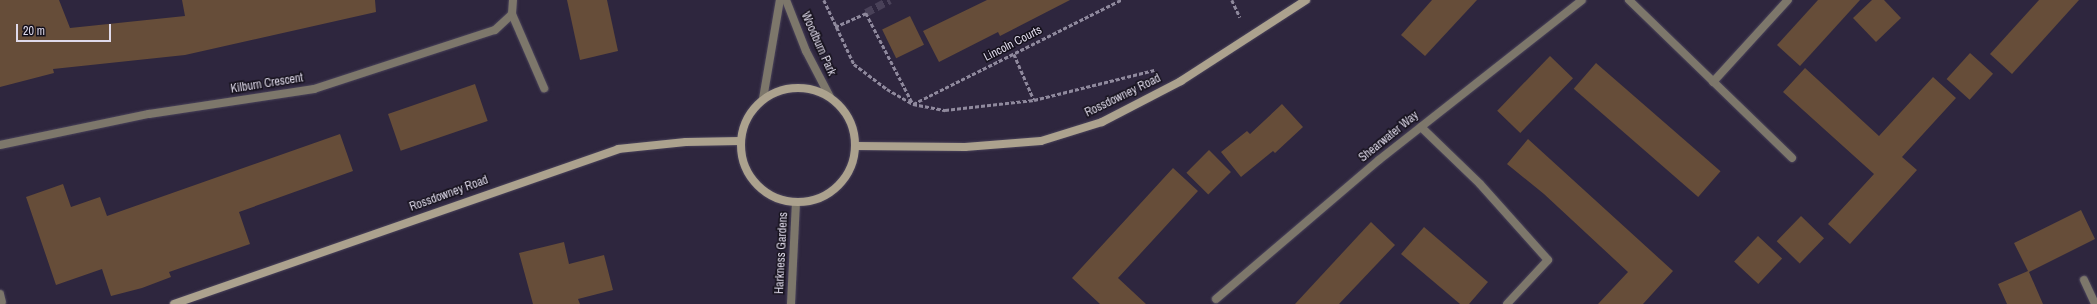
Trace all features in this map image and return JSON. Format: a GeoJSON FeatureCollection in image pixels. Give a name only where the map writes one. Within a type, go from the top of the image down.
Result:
{"type":"FeatureCollection","features":[{"type":"Feature","properties":{"kind":"main road","name":"Rossdowney Road"},"geometry":{"type":"LineString","coordinates":[[856,146],[965,147],[1041,141],[1102,122],[1181,80],[1306,0]]}},
{"type":"Feature","properties":{"kind":"main road"},"geometry":{"type":"LineString","coordinates":[[793,88],[812,89],[830,97],[844,110],[853,127],[856,146],[852,164],[844,180],[835,188],[814,200],[796,202],[778,199],[762,190],[749,176],[742,159],[740,141],[744,125],[751,111],[763,99],[777,91],[793,88]]}},
{"type":"Feature","properties":{"kind":"main road","name":"Rossdowney Road"},"geometry":{"type":"LineString","coordinates":[[174,304],[219,290],[460,202],[618,148],[686,142],[740,141]]}},
{"type":"Feature","properties":{"kind":"street"},"geometry":{"type":"LineString","coordinates":[[513,0],[512,14],[544,88]]}},
{"type":"Feature","properties":{"kind":"street"},"geometry":{"type":"LineString","coordinates":[[763,99],[780,0]]}},
{"type":"Feature","properties":{"kind":"street","name":"Woodburn Park"},"geometry":{"type":"LineString","coordinates":[[786,0],[806,51],[830,97]]}},
{"type":"Feature","properties":{"kind":"street","name":"Shearwater Way"},"geometry":{"type":"LineString","coordinates":[[1216,299],[1421,127],[1582,0]]}},
{"type":"Feature","properties":{"kind":"street"},"geometry":{"type":"LineString","coordinates":[[1629,0],[1792,158]]}},
{"type":"Feature","properties":{"kind":"street"},"geometry":{"type":"LineString","coordinates":[[1713,82],[1788,0]]}},
{"type":"Feature","properties":{"kind":"street","name":"Kilburn Crescent"},"geometry":{"type":"LineString","coordinates":[[0,145],[149,114],[314,89],[495,30],[512,14]]}},
{"type":"Feature","properties":{"kind":"street"},"geometry":{"type":"LineString","coordinates":[[1421,127],[1480,184],[1548,260],[1507,304]]}},
{"type":"Feature","properties":{"kind":"street","name":"Harkness Gardens"},"geometry":{"type":"LineString","coordinates":[[791,304],[796,202]]}},
{"type":"Feature","properties":{"kind":"street"},"geometry":{"type":"LineString","coordinates":[[2084,280],[2095,304]]}},
{"type":"Feature","properties":{"kind":"path"},"geometry":{"type":"LineString","coordinates":[[824,0],[835,27],[854,64],[887,89],[913,104],[945,110],[1034,100],[1156,69]]}},
{"type":"Feature","properties":{"kind":"path","name":"Lincoln Courts"},"geometry":{"type":"LineString","coordinates":[[913,104],[1121,0]]}},
{"type":"Feature","properties":{"kind":"path"},"geometry":{"type":"LineString","coordinates":[[835,27],[866,13],[913,104]]}},
{"type":"Feature","properties":{"kind":"path"},"geometry":{"type":"LineString","coordinates":[[1014,54],[1034,100]]}},
{"type":"Feature","properties":{"kind":"building"},"geometry":{"type":"Polygon","coordinates":[[[0,0],[59,0],[70,28],[185,16],[182,0],[375,0],[376,12],[185,55],[53,69],[54,73],[0,87],[0,0]]]}},
{"type":"Feature","properties":{"kind":"building"},"geometry":{"type":"Polygon","coordinates":[[[567,0],[607,0],[618,51],[580,60],[567,0]]]}},
{"type":"Feature","properties":{"kind":"building"},"geometry":{"type":"Polygon","coordinates":[[[987,0],[1070,0],[1000,36],[998,32],[939,62],[923,31],[987,0]]]}},
{"type":"Feature","properties":{"kind":"building"},"geometry":{"type":"Polygon","coordinates":[[[1432,0],[1477,0],[1425,56],[1401,35],[1432,0]]]}},
{"type":"Feature","properties":{"kind":"building"},"geometry":{"type":"Polygon","coordinates":[[[1818,0],[1860,0],[1800,66],[1777,45],[1818,0]]]}},
{"type":"Feature","properties":{"kind":"building"},"geometry":{"type":"Polygon","coordinates":[[[1872,0],[1884,0],[1901,18],[1876,42],[1853,18],[1872,0]]]}},
{"type":"Feature","properties":{"kind":"building"},"geometry":{"type":"Polygon","coordinates":[[[2039,0],[2079,0],[2012,74],[1990,54],[2039,0]]]}},
{"type":"Feature","properties":{"kind":"building"},"geometry":{"type":"Polygon","coordinates":[[[910,16],[924,45],[896,58],[882,30],[910,16]]]}},
{"type":"Feature","properties":{"kind":"building"},"geometry":{"type":"Polygon","coordinates":[[[1970,53],[1993,74],[1970,100],[1947,79],[1970,53]]]}},
{"type":"Feature","properties":{"kind":"building"},"geometry":{"type":"Polygon","coordinates":[[[1550,56],[1573,78],[1520,133],[1497,111],[1550,56]]]}},
{"type":"Feature","properties":{"kind":"building"},"geometry":{"type":"Polygon","coordinates":[[[1596,63],[1721,171],[1698,197],[1574,89],[1596,63]]]}},
{"type":"Feature","properties":{"kind":"building"},"geometry":{"type":"Polygon","coordinates":[[[1805,68],[1879,136],[1933,77],[1956,98],[1902,157],[1917,170],[1850,244],[1828,224],[1874,174],[1783,92],[1805,68]]]}},
{"type":"Feature","properties":{"kind":"building"},"geometry":{"type":"Polygon","coordinates":[[[475,84],[488,121],[401,151],[388,114],[475,84]]]}},
{"type":"Feature","properties":{"kind":"building"},"geometry":{"type":"Polygon","coordinates":[[[1282,104],[1303,127],[1275,153],[1273,151],[1241,177],[1221,152],[1247,131],[1250,134],[1282,104]]]}},
{"type":"Feature","properties":{"kind":"building"},"geometry":{"type":"Polygon","coordinates":[[[340,134],[353,171],[239,212],[250,244],[169,272],[171,277],[142,288],[111,296],[102,269],[56,285],[26,197],[63,184],[71,207],[100,197],[107,216],[340,134]]]}},
{"type":"Feature","properties":{"kind":"building"},"geometry":{"type":"Polygon","coordinates":[[[1528,139],[1673,271],[1643,304],[1598,304],[1628,272],[1544,194],[1507,164],[1528,139]]]}},
{"type":"Feature","properties":{"kind":"building"},"geometry":{"type":"Polygon","coordinates":[[[1209,150],[1231,172],[1208,195],[1186,173],[1209,150]]]}},
{"type":"Feature","properties":{"kind":"building"},"geometry":{"type":"Polygon","coordinates":[[[1173,168],[1198,191],[1118,278],[1146,304],[1100,304],[1072,278],[1173,168]]]}},
{"type":"Feature","properties":{"kind":"building"},"geometry":{"type":"Polygon","coordinates":[[[2081,210],[2095,239],[2029,272],[2043,304],[2007,304],[1998,284],[2028,271],[2014,243],[2081,210]]]}},
{"type":"Feature","properties":{"kind":"building"},"geometry":{"type":"Polygon","coordinates":[[[1801,216],[1824,238],[1800,263],[1777,241],[1801,216]]]}},
{"type":"Feature","properties":{"kind":"building"},"geometry":{"type":"Polygon","coordinates":[[[1371,222],[1395,245],[1339,304],[1295,304],[1371,222]]]}},
{"type":"Feature","properties":{"kind":"building"},"geometry":{"type":"Polygon","coordinates":[[[1424,227],[1488,282],[1469,304],[1460,304],[1401,254],[1424,227]]]}},
{"type":"Feature","properties":{"kind":"building"},"geometry":{"type":"Polygon","coordinates":[[[1758,236],[1782,259],[1758,284],[1734,262],[1758,236]]]}},
{"type":"Feature","properties":{"kind":"building"},"geometry":{"type":"Polygon","coordinates":[[[564,242],[569,264],[604,255],[613,290],[578,299],[580,304],[533,304],[519,253],[564,242]]]}},
{"type":"Feature","properties":{"kind":"tunnel"},"geometry":{"type":"LineString","coordinates":[[866,13],[890,0]]}}]}
